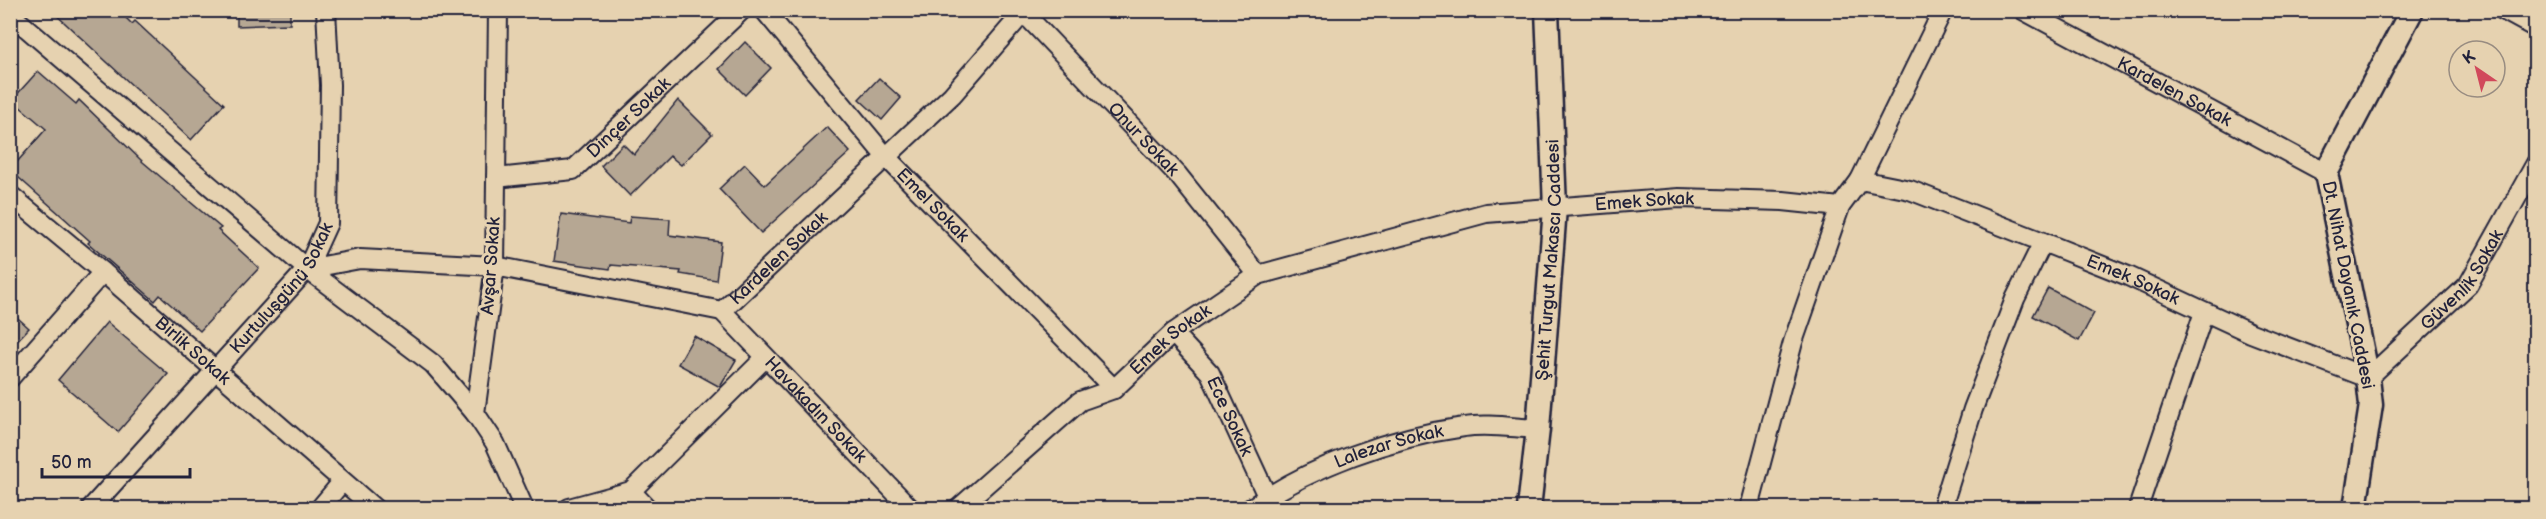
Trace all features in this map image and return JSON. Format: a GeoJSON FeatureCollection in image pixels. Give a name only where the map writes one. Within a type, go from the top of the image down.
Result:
{"type":"FeatureCollection","features":[{"type":"Feature","properties":{"kind":"street","name":"Kurtuluşgünü Sokak"},"geometry":{"type":"LineString","coordinates":[[91,508],[307,269],[328,223],[330,85],[326,10]]}},
{"type":"Feature","properties":{"kind":"street","name":"Avşar Sokak"},"geometry":{"type":"LineString","coordinates":[[475,413],[495,266],[498,10]]}},
{"type":"Feature","properties":{"kind":"street","name":"Dinçer Sokak"},"geometry":{"type":"LineString","coordinates":[[496,178],[573,170],[742,10]]}},
{"type":"Feature","properties":{"kind":"street","name":"Emel Sokak"},"geometry":{"type":"LineString","coordinates":[[764,10],[886,157],[1114,389]]}},
{"type":"Feature","properties":{"kind":"street","name":"Şehit Turgut Makascı Caddesi"},"geometry":{"type":"LineString","coordinates":[[1528,508],[1538,429],[1555,208],[1547,10]]}},
{"type":"Feature","properties":{"kind":"street"},"geometry":{"type":"LineString","coordinates":[[1749,508],[1793,342],[1840,207],[1860,180],[1942,10]]}},
{"type":"Feature","properties":{"kind":"street","name":"Kardelen Sokak"},"geometry":{"type":"LineString","coordinates":[[2023,10],[2326,173]]}},
{"type":"Feature","properties":{"kind":"street","name":"Dt. Nihat Dayanık Caddesi"},"geometry":{"type":"LineString","coordinates":[[2355,508],[2372,405],[2326,173],[2412,10]]}},
{"type":"Feature","properties":{"kind":"street"},"geometry":{"type":"LineString","coordinates":[[2504,10],[2535,28]]}},
{"type":"Feature","properties":{"kind":"street","name":"Kardelen Sokak"},"geometry":{"type":"LineString","coordinates":[[307,269],[360,259],[495,266],[722,311],[952,95],[1024,11]]}},
{"type":"Feature","properties":{"kind":"street","name":"Onur Sokak"},"geometry":{"type":"LineString","coordinates":[[1024,11],[1178,175],[1258,275]]}},
{"type":"Feature","properties":{"kind":"street"},"geometry":{"type":"LineString","coordinates":[[10,14],[307,269],[433,364],[475,413],[495,443],[524,508]]}},
{"type":"Feature","properties":{"kind":"street","name":"Güvenlik Sokak"},"geometry":{"type":"LineString","coordinates":[[2368,378],[2468,285],[2535,163]]}},
{"type":"Feature","properties":{"kind":"street","name":"Emek Sokak"},"geometry":{"type":"LineString","coordinates":[[1860,180],[1910,190],[2128,276],[2204,312],[2368,378]]}},
{"type":"Feature","properties":{"kind":"street","name":"Birlik Sokak"},"geometry":{"type":"LineString","coordinates":[[10,195],[103,272],[374,508]]}},
{"type":"Feature","properties":{"kind":"street","name":"Emek Sokak"},"geometry":{"type":"LineString","coordinates":[[958,508],[1080,401],[1114,389],[1173,333],[1258,275],[1486,213],[1679,198],[1783,201],[1840,207]]}},
{"type":"Feature","properties":{"kind":"street"},"geometry":{"type":"LineString","coordinates":[[1942,508],[1973,409],[2015,299],[2043,242]]}},
{"type":"Feature","properties":{"kind":"street"},"geometry":{"type":"LineString","coordinates":[[10,378],[103,272]]}},
{"type":"Feature","properties":{"kind":"street","name":"Havakadın Sokak"},"geometry":{"type":"LineString","coordinates":[[722,311],[910,508]]}},
{"type":"Feature","properties":{"kind":"street"},"geometry":{"type":"LineString","coordinates":[[2138,508],[2204,312]]}},
{"type":"Feature","properties":{"kind":"street","name":"Ece Sokak"},"geometry":{"type":"LineString","coordinates":[[1173,333],[1210,373],[1271,502]]}},
{"type":"Feature","properties":{"kind":"street"},"geometry":{"type":"LineString","coordinates":[[569,508],[631,491],[765,358]]}},
{"type":"Feature","properties":{"kind":"street","name":"Lalezar Sokak"},"geometry":{"type":"LineString","coordinates":[[1251,508],[1271,502],[1333,465],[1401,440],[1466,426],[1538,429]]}},
{"type":"Feature","properties":{"kind":"street"},"geometry":{"type":"LineString","coordinates":[[320,508],[342,482]]}},
{"type":"Feature","properties":{"kind":"street"},"geometry":{"type":"LineString","coordinates":[[631,491],[647,508]]}},
{"type":"Feature","properties":{"kind":"building"},"geometry":{"type":"Polygon","coordinates":[[[51,10],[118,10],[132,24],[135,21],[224,104],[191,140],[51,10]]]}},
{"type":"Feature","properties":{"kind":"building"},"geometry":{"type":"Polygon","coordinates":[[[237,10],[290,10],[290,24],[237,26],[237,10]]]}},
{"type":"Feature","properties":{"kind":"building"},"geometry":{"type":"Polygon","coordinates":[[[745,42],[771,68],[745,95],[719,69],[745,42]]]}},
{"type":"Feature","properties":{"kind":"building"},"geometry":{"type":"Polygon","coordinates":[[[38,71],[76,104],[79,100],[143,162],[221,228],[218,230],[259,268],[200,331],[160,295],[155,301],[88,243],[90,241],[10,170],[46,129],[12,100],[38,71]]]}},
{"type":"Feature","properties":{"kind":"building"},"geometry":{"type":"Polygon","coordinates":[[[879,78],[901,98],[882,120],[859,99],[879,78]]]}},
{"type":"Feature","properties":{"kind":"building"},"geometry":{"type":"Polygon","coordinates":[[[678,100],[712,134],[681,165],[670,156],[630,196],[601,166],[623,144],[634,155],[678,100]]]}},
{"type":"Feature","properties":{"kind":"building"},"geometry":{"type":"Polygon","coordinates":[[[827,127],[850,152],[761,233],[719,189],[745,164],[765,185],[827,127]]]}},
{"type":"Feature","properties":{"kind":"building"},"geometry":{"type":"Polygon","coordinates":[[[561,214],[629,223],[630,216],[670,219],[669,235],[721,242],[716,280],[680,274],[681,271],[611,265],[610,269],[554,261],[561,214]]]}},
{"type":"Feature","properties":{"kind":"building"},"geometry":{"type":"Polygon","coordinates":[[[2048,288],[2094,313],[2079,341],[2033,316],[2048,288]]]}},
{"type":"Feature","properties":{"kind":"building"},"geometry":{"type":"Polygon","coordinates":[[[10,311],[29,328],[10,348],[10,311]]]}},
{"type":"Feature","properties":{"kind":"building"},"geometry":{"type":"Polygon","coordinates":[[[107,322],[168,374],[118,432],[58,380],[107,322]]]}},
{"type":"Feature","properties":{"kind":"building"},"geometry":{"type":"Polygon","coordinates":[[[694,336],[736,360],[720,387],[678,364],[694,336]]]}}]}
